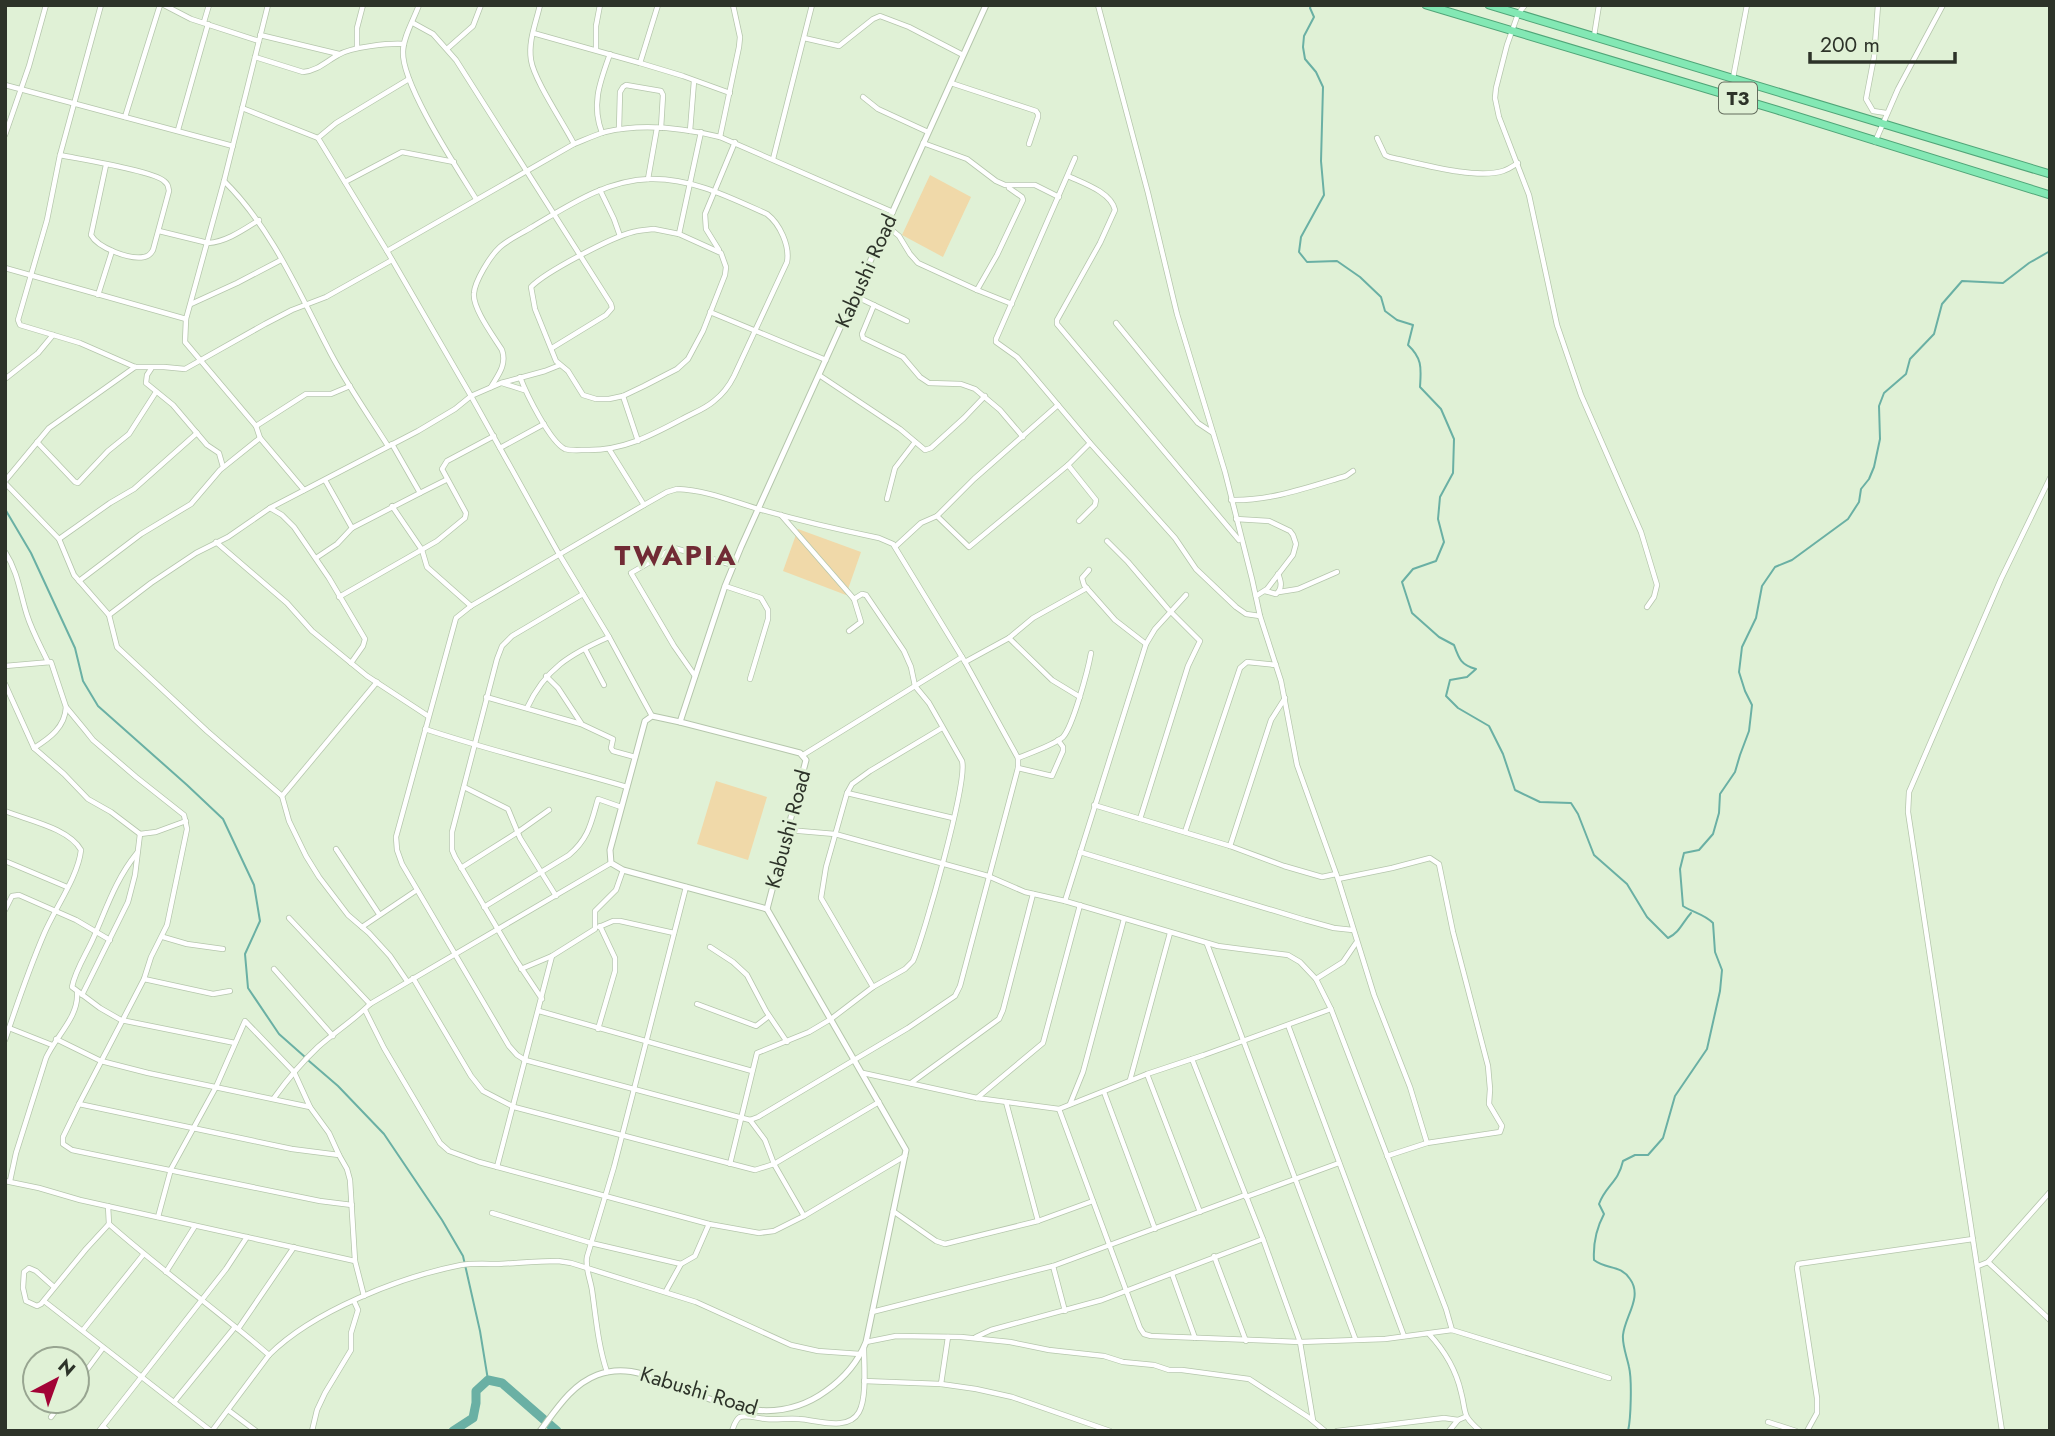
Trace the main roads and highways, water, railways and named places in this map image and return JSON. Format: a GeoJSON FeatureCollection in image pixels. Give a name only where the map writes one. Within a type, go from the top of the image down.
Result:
{"type":"FeatureCollection","features":[{"type":"Feature","properties":{"kind":"highway","name":"T3"},"geometry":{"type":"LineString","coordinates":[[1426,5],[2050,195]]}},
{"type":"Feature","properties":{"kind":"highway","name":"T3"},"geometry":{"type":"LineString","coordinates":[[1489,5],[2048,172]]}},
{"type":"Feature","properties":{"kind":"main road","name":"Kabushi Road"},"geometry":{"type":"LineString","coordinates":[[540,1431],[572,1391],[596,1375],[607,1372],[622,1370],[642,1373],[716,1401],[776,1412],[804,1404],[821,1395],[847,1372],[863,1348],[906,1156],[904,1145],[767,909],[806,760],[803,755],[680,722],[733,565],[986,5]]}},
{"type":"Feature","properties":{"kind":"main road"},"geometry":{"type":"LineString","coordinates":[[680,722],[652,716],[645,721],[610,850],[611,863],[623,870],[767,909]]}},
{"type":"Feature","properties":{"kind":"waterway"},"geometry":{"type":"LineString","coordinates":[[1311,5],[1314,17],[1304,36],[1303,47],[1305,59],[1316,72],[1323,87],[1321,161],[1324,195],[1301,237],[1299,252],[1307,262],[1337,261],[1360,277],[1381,297],[1385,311],[1397,320],[1413,325],[1408,345],[1419,360],[1420,387],[1441,409],[1454,439],[1453,473],[1440,497],[1438,519],[1444,542],[1436,561],[1413,569],[1402,582],[1412,613],[1439,637],[1454,645],[1459,658],[1476,669],[1467,677],[1450,680],[1446,696],[1458,708],[1489,726],[1503,754],[1515,790],[1540,802],[1571,803],[1594,855],[1627,884],[1647,917],[1668,938],[1691,913]]}},
{"type":"Feature","properties":{"kind":"waterway"},"geometry":{"type":"LineString","coordinates":[[1628,1431],[1631,1380],[1623,1335],[1635,1293],[1626,1274],[1594,1260],[1596,1236],[1604,1214],[1599,1204],[1623,1161],[1635,1155],[1648,1155],[1663,1138],[1675,1096],[1707,1049],[1722,970],[1715,952],[1713,923],[1683,906],[1680,869],[1684,853],[1699,850],[1713,834],[1719,813],[1720,794],[1735,772],[1749,731],[1752,705],[1739,672],[1742,647],[1756,618],[1762,586],[1775,567],[1792,560],[1848,519],[1859,502],[1861,489],[1874,467],[1880,439],[1879,406],[1884,393],[1906,374],[1910,359],[1934,334],[1942,304],[1962,281],[2003,283],[2050,251]]}},
{"type":"Feature","properties":{"kind":"waterway"},"geometry":{"type":"LineString","coordinates":[[5,509],[31,553],[75,648],[83,681],[98,706],[223,819],[254,885],[260,921],[245,954],[248,988],[279,1034],[305,1057]]}},
{"type":"Feature","properties":{"kind":"waterway"},"geometry":{"type":"LineString","coordinates":[[309,1061],[338,1086],[384,1134],[463,1256],[488,1380]]}},
{"type":"Feature","properties":{"kind":"waterway"},"geometry":{"type":"LineString","coordinates":[[453,1431],[473,1418],[476,1391],[488,1380],[502,1383],[557,1431]]}},
{"type":"Feature","properties":{"kind":"district","name":"TWAPIA"},"geometry":{"type":"Point","coordinates":[676,555]}}]}
